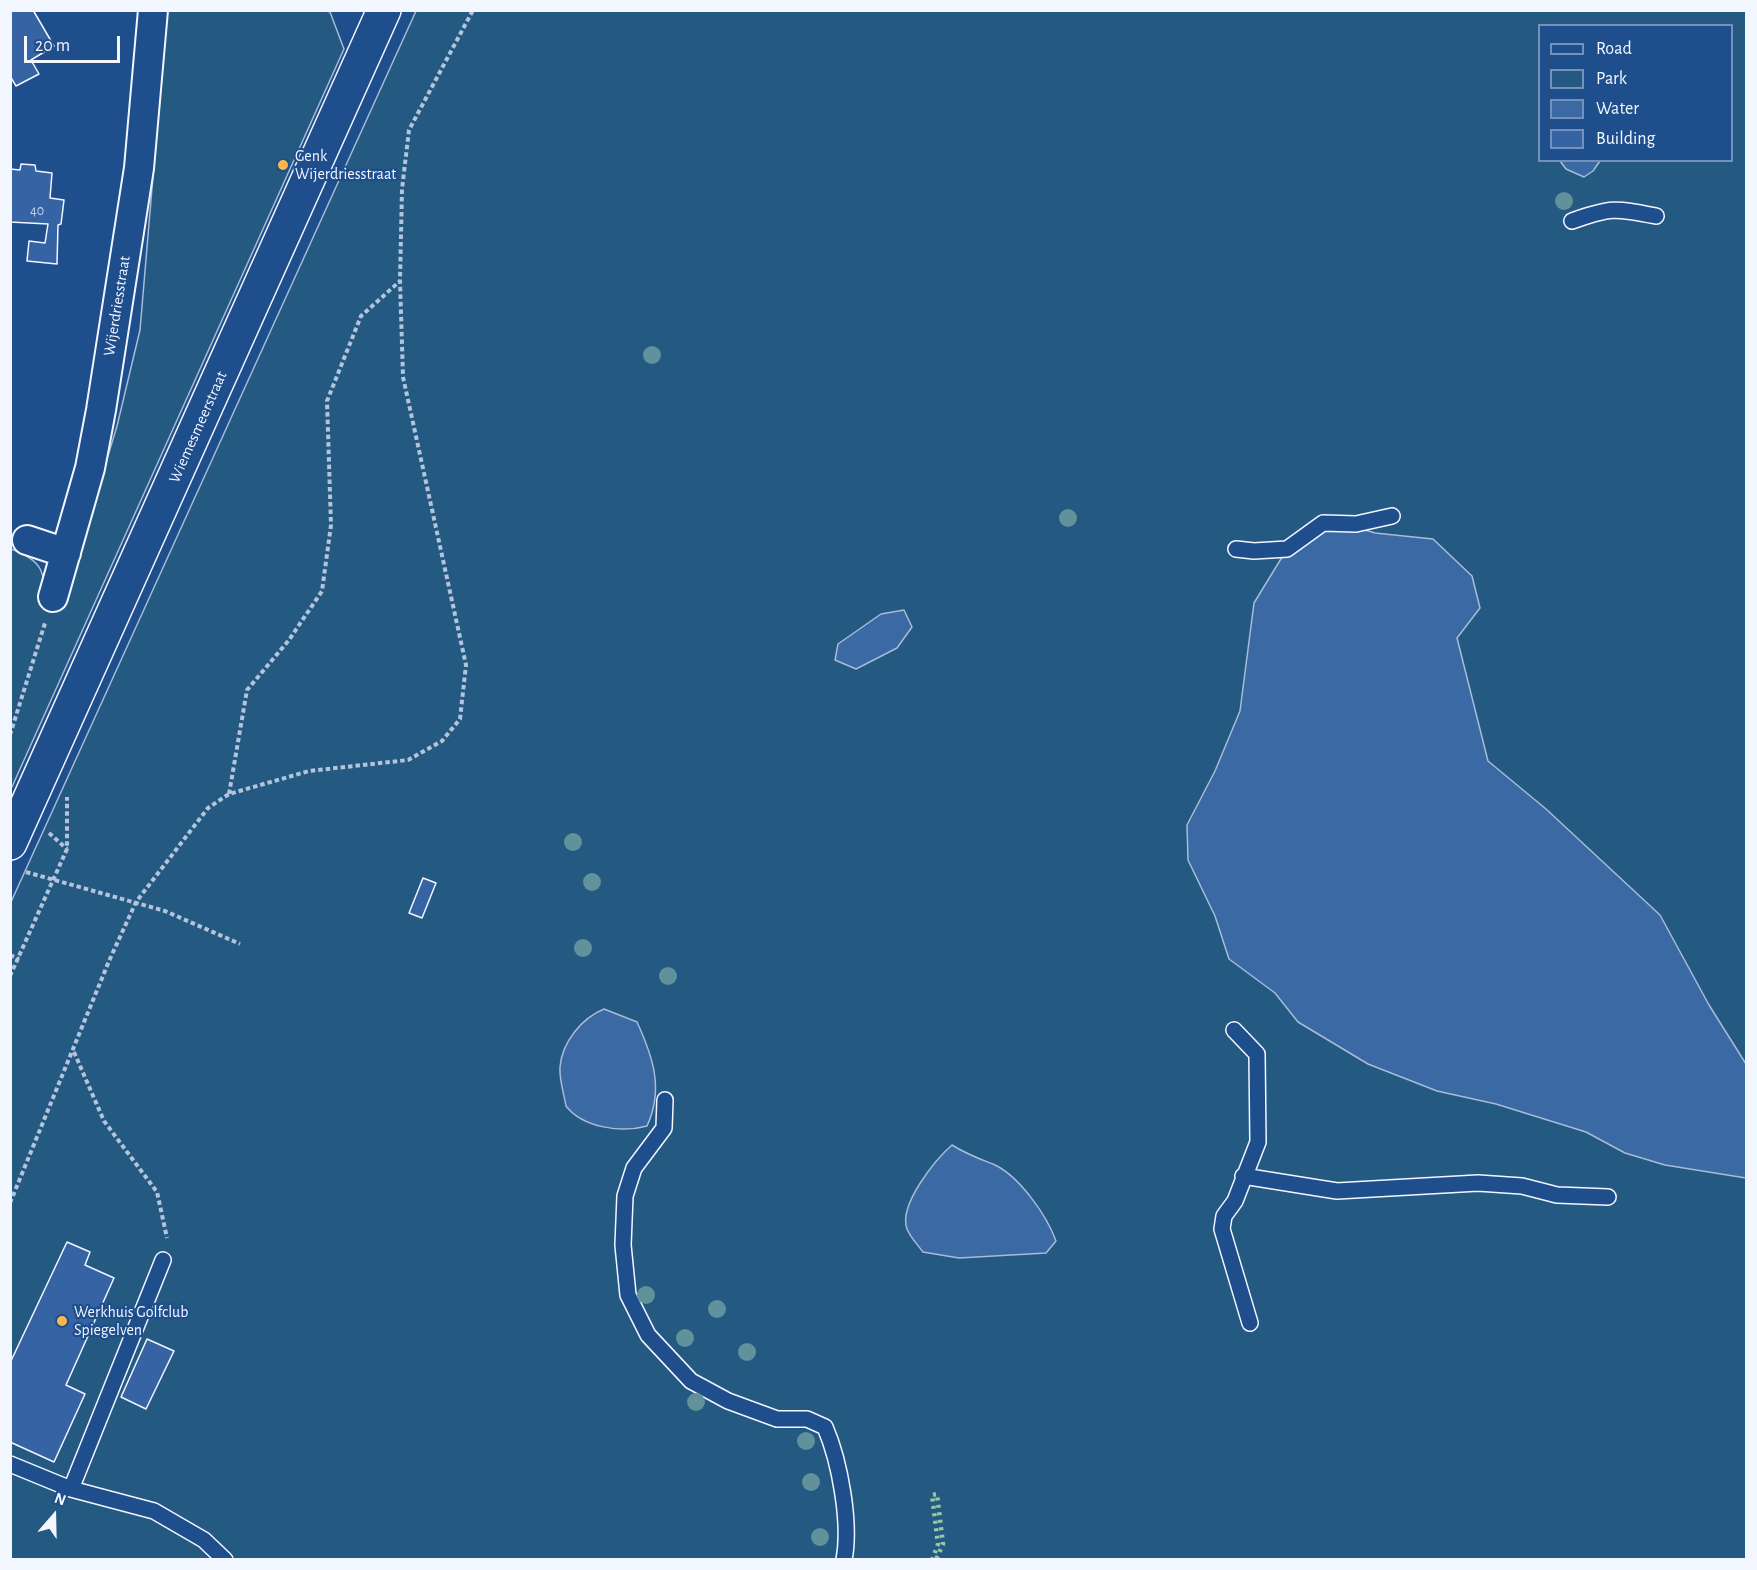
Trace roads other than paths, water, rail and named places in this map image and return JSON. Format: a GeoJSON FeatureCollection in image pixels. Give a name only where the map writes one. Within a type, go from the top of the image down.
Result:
{"type":"FeatureCollection","features":[{"type":"Feature","properties":{"kind":"main road","name":"Wiemesmeerstraat"},"geometry":{"type":"LineString","coordinates":[[16,857],[384,11]]}},
{"type":"Feature","properties":{"kind":"street","name":"Wijerdriesstraat"},"geometry":{"type":"LineString","coordinates":[[50,608],[90,468],[104,387],[139,168],[153,10]]}},
{"type":"Feature","properties":{"kind":"street"},"geometry":{"type":"LineString","coordinates":[[27,540],[66,553]]}},
{"type":"Feature","properties":{"kind":"lane"},"geometry":{"type":"LineString","coordinates":[[1572,221],[1603,210],[1621,209],[1656,216]]}},
{"type":"Feature","properties":{"kind":"lane"},"geometry":{"type":"LineString","coordinates":[[1236,549],[1254,551],[1287,549],[1323,523],[1356,524],[1392,516]]}},
{"type":"Feature","properties":{"kind":"lane"},"geometry":{"type":"LineString","coordinates":[[1234,1030],[1257,1054],[1258,1142],[1235,1201],[1224,1216],[1222,1229],[1250,1323]]}},
{"type":"Feature","properties":{"kind":"lane"},"geometry":{"type":"LineString","coordinates":[[666,1100],[664,1128],[634,1168],[625,1196],[623,1245],[628,1295],[648,1335],[690,1381],[728,1401],[777,1419],[807,1419],[825,1427],[842,1491],[847,1542],[844,1560]]}},
{"type":"Feature","properties":{"kind":"lane"},"geometry":{"type":"LineString","coordinates":[[1243,1176],[1337,1191],[1478,1183],[1522,1186],[1557,1195],[1608,1197]]}},
{"type":"Feature","properties":{"kind":"lane"},"geometry":{"type":"LineString","coordinates":[[71,1489],[163,1260]]}},
{"type":"Feature","properties":{"kind":"lane"},"geometry":{"type":"LineString","coordinates":[[10,1464],[71,1489],[154,1511],[204,1540],[225,1560]]}},
{"type":"Feature","properties":{"kind":"water"},"geometry":{"type":"Polygon","coordinates":[[[1561,162],[1599,162],[1593,171],[1584,177],[1566,169],[1561,162]]]}},
{"type":"Feature","properties":{"kind":"water"},"geometry":{"type":"Polygon","coordinates":[[[1342,523],[1375,533],[1433,539],[1472,576],[1480,608],[1457,638],[1488,761],[1546,809],[1660,915],[1709,1005],[1746,1064],[1746,1178],[1665,1165],[1625,1153],[1586,1132],[1496,1104],[1437,1091],[1368,1064],[1298,1022],[1275,993],[1229,959],[1215,916],[1188,860],[1187,825],[1215,771],[1240,711],[1254,603],[1287,549],[1309,535],[1342,523]]]}},
{"type":"Feature","properties":{"kind":"water"},"geometry":{"type":"Polygon","coordinates":[[[904,610],[912,627],[897,648],[856,669],[835,660],[838,644],[881,614],[904,610]]]}},
{"type":"Feature","properties":{"kind":"water"},"geometry":{"type":"Polygon","coordinates":[[[604,1009],[637,1022],[648,1048],[656,1086],[655,1099],[647,1126],[626,1129],[604,1127],[582,1119],[566,1106],[560,1072],[565,1049],[574,1032],[588,1018],[604,1009]]]}},
{"type":"Feature","properties":{"kind":"water"},"geometry":{"type":"Polygon","coordinates":[[[952,1145],[995,1165],[1014,1178],[1032,1198],[1056,1241],[1046,1253],[959,1258],[923,1252],[907,1229],[908,1208],[928,1171],[952,1145]]]}},
{"type":"Feature","properties":{"kind":"place","name":"Genk Wijerdriesstraat"},"geometry":{"type":"Point","coordinates":[283,165]}},
{"type":"Feature","properties":{"kind":"place","name":"Werkhuis Golfclub Spiegelven"},"geometry":{"type":"Point","coordinates":[62,1321]}}]}
